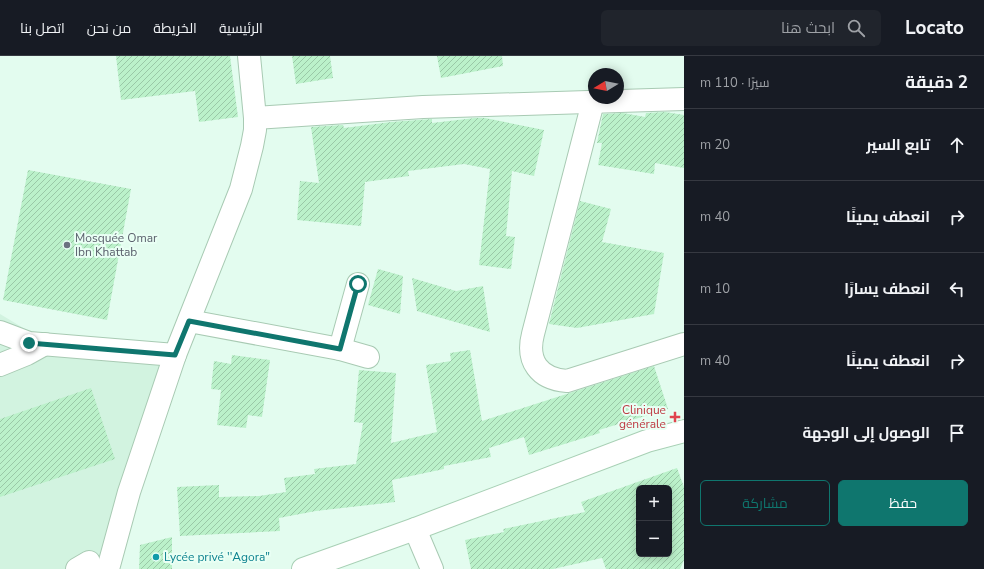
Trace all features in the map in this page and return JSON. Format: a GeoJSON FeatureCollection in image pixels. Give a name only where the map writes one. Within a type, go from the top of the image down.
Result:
{"type":"FeatureCollection","features":[{"type":"Feature","properties":{"kind":"street"},"geometry":{"type":"LineString","coordinates":[[91,567],[129,492],[175,355],[241,189],[252,146],[255,118],[249,56]]}},
{"type":"Feature","properties":{"kind":"street"},"geometry":{"type":"LineString","coordinates":[[624,101],[684,99]]}},
{"type":"Feature","properties":{"kind":"street"},"geometry":{"type":"LineString","coordinates":[[255,118],[423,107],[588,102]]}},
{"type":"Feature","properties":{"kind":"street"},"geometry":{"type":"LineString","coordinates":[[592,104],[531,340],[530,346],[532,357],[537,368],[545,375],[556,380],[567,381],[684,344]]}},
{"type":"Feature","properties":{"kind":"street"},"geometry":{"type":"LineString","coordinates":[[340,349],[358,284]]}},
{"type":"Feature","properties":{"kind":"street"},"geometry":{"type":"LineString","coordinates":[[189,321],[340,349],[368,357]]}},
{"type":"Feature","properties":{"kind":"street"},"geometry":{"type":"LineString","coordinates":[[0,332],[29,343],[175,355]]}},
{"type":"Feature","properties":{"kind":"street"},"geometry":{"type":"LineString","coordinates":[[0,365],[27,354],[45,344]]}},
{"type":"Feature","properties":{"kind":"street"},"geometry":{"type":"LineString","coordinates":[[303,569],[339,562],[415,529],[648,441],[684,431]]}},
{"type":"Feature","properties":{"kind":"street"},"geometry":{"type":"LineString","coordinates":[[415,529],[432,569]]}},
{"type":"Feature","properties":{"kind":"shaded area"},"geometry":{"type":"Polygon","coordinates":[[[0,314],[40,338],[162,359],[97,569],[0,569],[0,314]]]}},
{"type":"Feature","properties":{"kind":"building"},"geometry":{"type":"Polygon","coordinates":[[[116,56],[230,56],[238,117],[199,122],[195,91],[121,100],[116,56]]]}},
{"type":"Feature","properties":{"kind":"building"},"geometry":{"type":"Polygon","coordinates":[[[292,56],[330,56],[333,78],[296,84],[292,56]]]}},
{"type":"Feature","properties":{"kind":"building"},"geometry":{"type":"Polygon","coordinates":[[[437,56],[502,56],[503,66],[441,78],[437,56]]]}},
{"type":"Feature","properties":{"kind":"building"},"geometry":{"type":"Polygon","coordinates":[[[665,112],[684,115],[684,168],[655,163],[654,174],[598,165],[602,143],[597,143],[603,114],[623,113],[645,117],[646,113],[665,112]]]}},
{"type":"Feature","properties":{"kind":"building"},"geometry":{"type":"Polygon","coordinates":[[[485,118],[544,130],[534,176],[512,171],[506,236],[515,237],[511,269],[479,265],[490,169],[464,164],[408,171],[409,176],[365,182],[361,226],[297,220],[300,181],[319,183],[311,127],[343,125],[344,128],[391,122],[432,119],[432,123],[485,118]]]}},
{"type":"Feature","properties":{"kind":"building","name":"Mosquée Omar Ibn Khattab"},"geometry":{"type":"Polygon","coordinates":[[[28,170],[131,189],[107,320],[3,300],[28,170]]]}},
{"type":"Feature","properties":{"kind":"building"},"geometry":{"type":"Polygon","coordinates":[[[580,201],[611,209],[602,242],[664,253],[654,314],[577,328],[549,324],[580,201]]]}},
{"type":"Feature","properties":{"kind":"building"},"geometry":{"type":"Polygon","coordinates":[[[378,269],[403,276],[400,314],[368,305],[378,269]]]}},
{"type":"Feature","properties":{"kind":"building"},"geometry":{"type":"Polygon","coordinates":[[[412,278],[456,291],[483,286],[490,332],[417,311],[412,278]]]}},
{"type":"Feature","properties":{"kind":"building"},"geometry":{"type":"Polygon","coordinates":[[[470,350],[482,421],[654,366],[668,409],[599,430],[600,433],[529,455],[524,437],[489,448],[491,457],[444,466],[444,469],[392,480],[395,502],[316,511],[279,518],[280,531],[180,536],[177,487],[219,485],[219,497],[259,496],[286,492],[284,478],[315,474],[314,469],[356,464],[363,423],[354,422],[359,370],[396,373],[391,443],[437,432],[426,365],[451,361],[450,353],[470,350]]]}},
{"type":"Feature","properties":{"kind":"building"},"geometry":{"type":"Polygon","coordinates":[[[232,355],[270,360],[262,417],[248,415],[246,428],[217,425],[221,390],[211,389],[214,361],[231,364],[232,355]]]}},
{"type":"Feature","properties":{"kind":"building"},"geometry":{"type":"Polygon","coordinates":[[[91,388],[115,459],[0,497],[0,419],[91,388]]]}},
{"type":"Feature","properties":{"kind":"building"},"geometry":{"type":"Polygon","coordinates":[[[677,468],[684,487],[684,560],[680,569],[606,569],[602,558],[553,569],[471,569],[465,540],[504,532],[503,529],[585,512],[581,502],[677,468]]]}},
{"type":"Feature","properties":{"kind":"building","name":"Lycée privé ''Agora\""},"geometry":{"type":"Polygon","coordinates":[[[172,537],[172,569],[139,569],[140,545],[172,537]]]}},
{"type":"Feature","properties":{"kind":"place","name":"Mosquée Omar Ibn Khattab"},"geometry":{"type":"Point","coordinates":[67,245]}},
{"type":"Feature","properties":{"kind":"place","name":"Clinique générale"},"geometry":{"type":"Point","coordinates":[675,417]}},
{"type":"Feature","properties":{"kind":"place","name":"Lycée privé ''Agora\""},"geometry":{"type":"Point","coordinates":[156,557]}},
{"type":"Feature","properties":{"kind":"route"},"geometry":{"type":"LineString","coordinates":[[29,343],[175,355],[189,321],[340,349],[358,284]]}}]}
